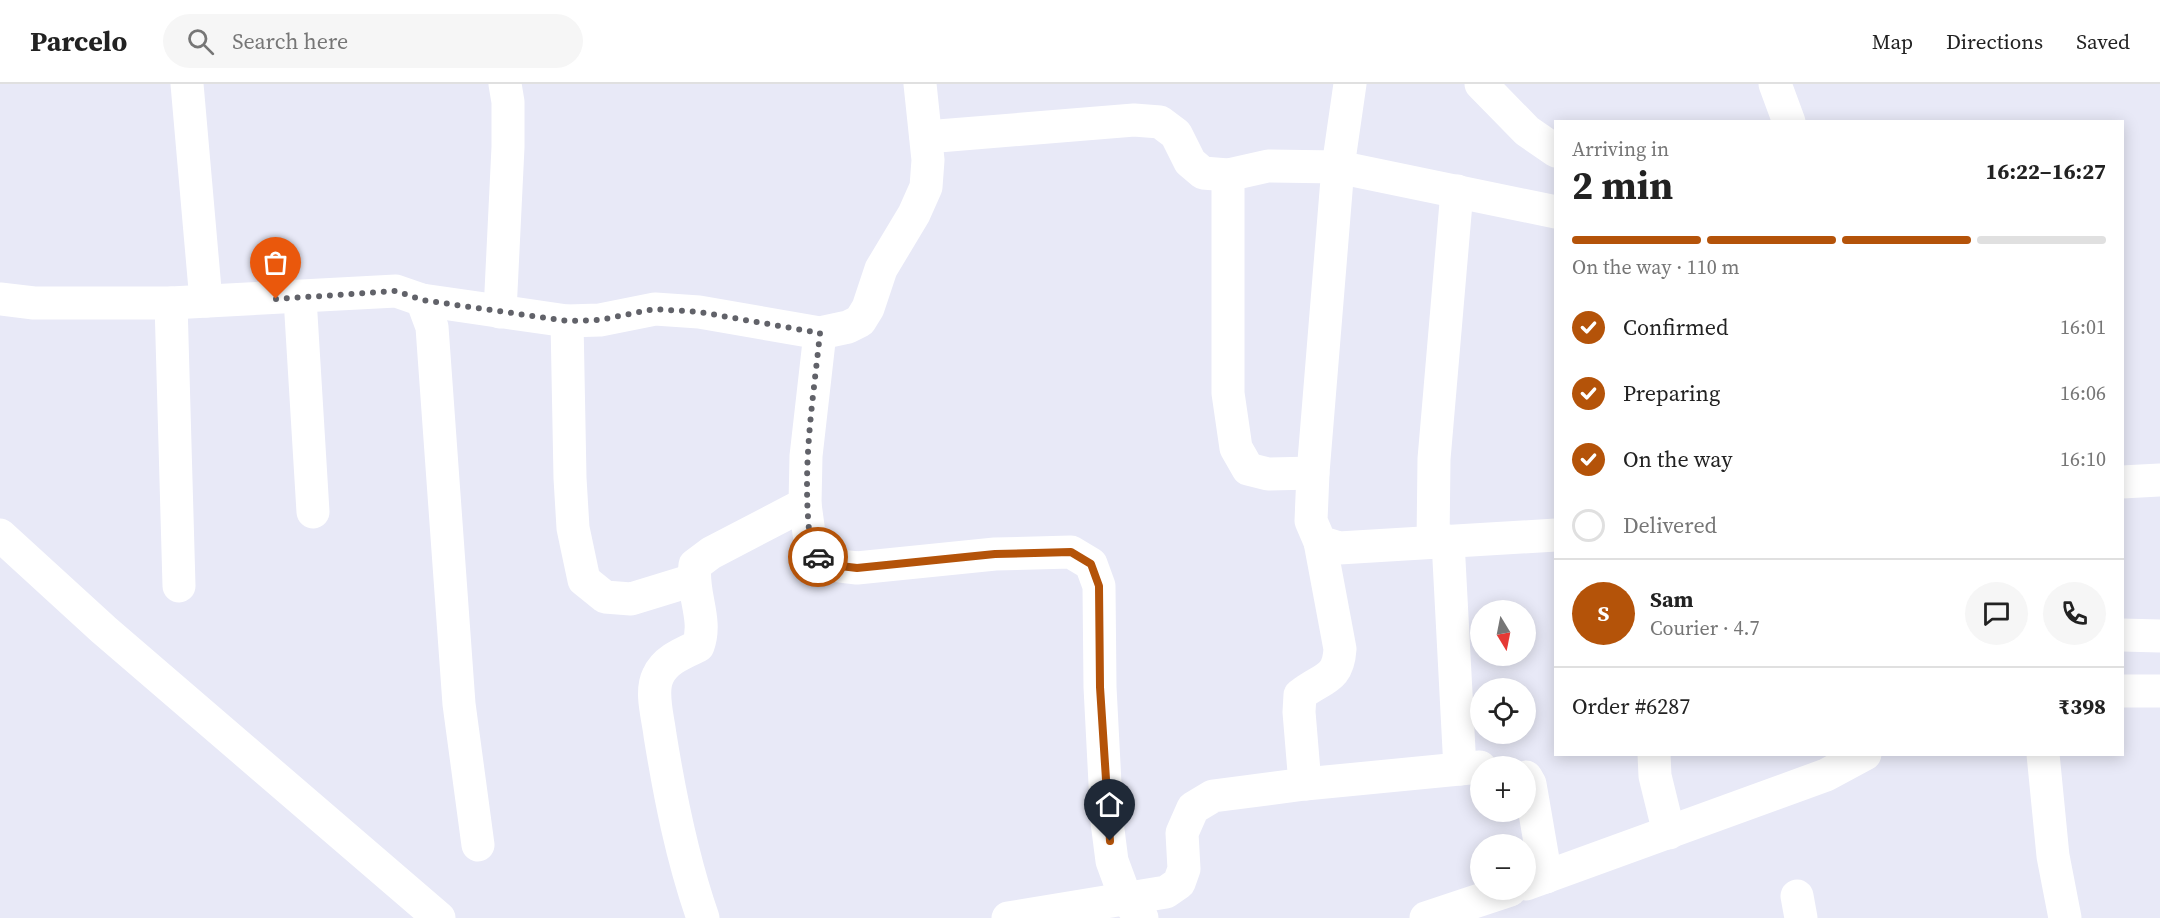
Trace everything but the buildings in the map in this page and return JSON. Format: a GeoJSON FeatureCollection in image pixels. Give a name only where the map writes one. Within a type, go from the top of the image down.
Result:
{"type":"FeatureCollection","features":[{"type":"Feature","properties":{"kind":"street"},"geometry":{"type":"LineString","coordinates":[[187,84],[206,302]]}},
{"type":"Feature","properties":{"kind":"street"},"geometry":{"type":"LineString","coordinates":[[500,312],[508,147],[508,102],[505,84]]}},
{"type":"Feature","properties":{"kind":"street"},"geometry":{"type":"LineString","coordinates":[[0,299],[34,303],[171,303],[300,298],[396,291],[422,300],[567,321],[600,320],[654,309],[699,312],[820,333],[848,327],[860,321],[868,308],[881,269],[914,214],[926,187],[928,160],[920,84]]}},
{"type":"Feature","properties":{"kind":"street"},"geometry":{"type":"LineString","coordinates":[[1305,784],[1299,712],[1300,695],[1313,685],[1332,677],[1339,663],[1340,649],[1320,542],[1311,521],[1338,167],[1350,84]]}},
{"type":"Feature","properties":{"kind":"street"},"geometry":{"type":"LineString","coordinates":[[1481,84],[1527,131],[1554,151]]}},
{"type":"Feature","properties":{"kind":"street"},"geometry":{"type":"LineString","coordinates":[[1775,84],[1789,120]]}},
{"type":"Feature","properties":{"kind":"street"},"geometry":{"type":"LineString","coordinates":[[926,137],[1134,120],[1160,122],[1176,134],[1190,162],[1203,173],[1228,175],[1268,166],[1338,167],[1554,212]]}},
{"type":"Feature","properties":{"kind":"street"},"geometry":{"type":"LineString","coordinates":[[1228,175],[1228,393],[1236,448],[1248,469],[1268,474],[1313,473]]}},
{"type":"Feature","properties":{"kind":"street"},"geometry":{"type":"LineString","coordinates":[[1457,191],[1436,438],[1440,542],[1473,756]]}},
{"type":"Feature","properties":{"kind":"street"},"geometry":{"type":"LineString","coordinates":[[300,298],[313,512]]}},
{"type":"Feature","properties":{"kind":"street"},"geometry":{"type":"LineString","coordinates":[[422,300],[432,327],[459,704],[478,845]]}},
{"type":"Feature","properties":{"kind":"street"},"geometry":{"type":"LineString","coordinates":[[171,303],[179,586]]}},
{"type":"Feature","properties":{"kind":"street"},"geometry":{"type":"LineString","coordinates":[[567,321],[573,528],[584,580],[605,597],[631,599],[693,580]]}},
{"type":"Feature","properties":{"kind":"street"},"geometry":{"type":"LineString","coordinates":[[820,333],[806,456],[805,504],[811,548],[824,564],[857,568],[995,554],[1071,552],[1091,564],[1099,586],[1100,687],[1107,822],[1112,861],[1134,909]]}},
{"type":"Feature","properties":{"kind":"street"},"geometry":{"type":"LineString","coordinates":[[2124,482],[2160,480]]}},
{"type":"Feature","properties":{"kind":"street"},"geometry":{"type":"LineString","coordinates":[[703,918],[691,885],[670,798],[655,697],[658,676],[671,660],[698,646],[703,632],[693,580],[695,565],[711,553],[805,504]]}},
{"type":"Feature","properties":{"kind":"street"},"geometry":{"type":"LineString","coordinates":[[0,535],[104,630],[439,918]]}},
{"type":"Feature","properties":{"kind":"street"},"geometry":{"type":"LineString","coordinates":[[1320,542],[1339,548],[1554,535]]}},
{"type":"Feature","properties":{"kind":"street"},"geometry":{"type":"LineString","coordinates":[[2124,635],[2160,636]]}},
{"type":"Feature","properties":{"kind":"street"},"geometry":{"type":"LineString","coordinates":[[2124,691],[2160,691]]}},
{"type":"Feature","properties":{"kind":"street"},"geometry":{"type":"LineString","coordinates":[[1654,756],[1655,776],[1670,833]]}},
{"type":"Feature","properties":{"kind":"street"},"geometry":{"type":"LineString","coordinates":[[1536,881],[1826,775],[1861,756]]}},
{"type":"Feature","properties":{"kind":"street"},"geometry":{"type":"LineString","coordinates":[[2043,756],[2053,856],[2065,918]]}},
{"type":"Feature","properties":{"kind":"street"},"geometry":{"type":"LineString","coordinates":[[1008,918],[1134,909],[1166,892],[1179,883],[1184,869],[1182,833],[1193,808],[1213,796],[1470,768]]}},
{"type":"Feature","properties":{"kind":"street"},"geometry":{"type":"LineString","coordinates":[[1426,918],[1480,900]]}},
{"type":"Feature","properties":{"kind":"way so far"},"geometry":{"type":"LineString","coordinates":[[276,299],[396,291],[422,300],[567,321],[600,320],[654,309],[699,312],[820,333],[806,456],[805,504],[811,548],[818,557]]}},
{"type":"Feature","properties":{"kind":"route"},"geometry":{"type":"LineString","coordinates":[[818,557],[824,564],[857,568],[995,554],[1071,552],[1091,564],[1099,586],[1100,687],[1110,841]]}}]}
